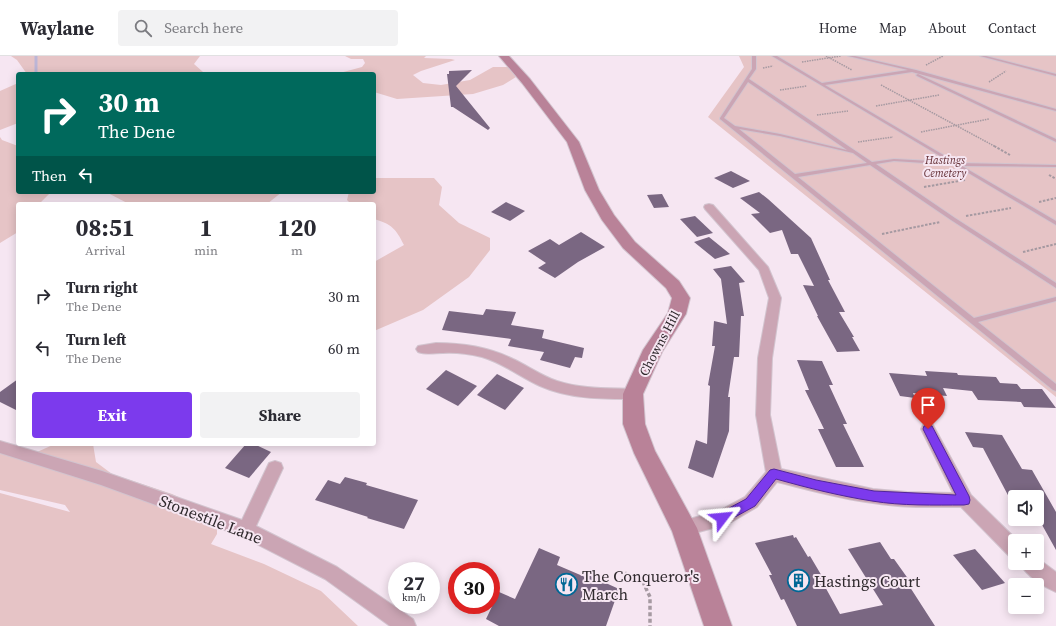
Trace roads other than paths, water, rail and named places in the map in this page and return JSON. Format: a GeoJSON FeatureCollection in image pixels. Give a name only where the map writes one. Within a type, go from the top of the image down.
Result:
{"type":"FeatureCollection","features":[{"type":"Feature","properties":{"kind":"street","name":"Chowns Hill"},"geometry":{"type":"LineString","coordinates":[[504,56],[526,81],[573,142],[592,190],[607,217],[629,244],[673,285],[681,298],[677,314],[653,350],[633,394],[634,424],[645,453],[684,528],[718,626]]}},
{"type":"Feature","properties":{"kind":"street"},"geometry":{"type":"LineString","coordinates":[[684,528],[722,518],[751,502],[774,474],[763,415],[765,358],[775,298],[764,269],[709,208]]}},
{"type":"Feature","properties":{"kind":"street"},"geometry":{"type":"LineString","coordinates":[[423,349],[442,347],[465,348],[504,360],[550,384],[576,390],[633,394]]}},
{"type":"Feature","properties":{"kind":"street"},"geometry":{"type":"LineString","coordinates":[[928,429],[964,500],[1008,543]]}},
{"type":"Feature","properties":{"kind":"street","name":"Stonestile Lane"},"geometry":{"type":"LineString","coordinates":[[0,447],[102,478],[246,530],[331,573],[406,626]]}},
{"type":"Feature","properties":{"kind":"street"},"geometry":{"type":"LineString","coordinates":[[246,530],[275,468]]}},
{"type":"Feature","properties":{"kind":"street"},"geometry":{"type":"LineString","coordinates":[[774,474],[816,485],[874,496],[935,500],[964,500]]}},
{"type":"Feature","properties":{"kind":"street"},"geometry":{"type":"LineString","coordinates":[[1038,570],[1056,583]]}},
{"type":"Feature","properties":{"kind":"lane"},"geometry":{"type":"LineString","coordinates":[[754,56],[754,69],[722,118],[1056,388]]}},
{"type":"Feature","properties":{"kind":"lane"},"geometry":{"type":"LineString","coordinates":[[774,56],[1056,223]]}},
{"type":"Feature","properties":{"kind":"lane"},"geometry":{"type":"LineString","coordinates":[[850,56],[913,71],[1056,110]]}},
{"type":"Feature","properties":{"kind":"lane"},"geometry":{"type":"LineString","coordinates":[[982,56],[1056,74]]}},
{"type":"Feature","properties":{"kind":"lane"},"geometry":{"type":"LineString","coordinates":[[822,84],[913,71],[1056,142]]}},
{"type":"Feature","properties":{"kind":"lane"},"geometry":{"type":"LineString","coordinates":[[748,80],[1056,286]]}},
{"type":"Feature","properties":{"kind":"lane"},"geometry":{"type":"LineString","coordinates":[[732,127],[780,135],[857,153]]}},
{"type":"Feature","properties":{"kind":"lane"},"geometry":{"type":"LineString","coordinates":[[793,176],[894,160],[957,164],[1056,166]]}},
{"type":"Feature","properties":{"kind":"lane"},"geometry":{"type":"LineString","coordinates":[[972,321],[1056,299]]}},
{"type":"Feature","properties":{"kind":"waterway"},"geometry":{"type":"LineString","coordinates":[[36,56],[36,72]]}},
{"type":"Feature","properties":{"kind":"place","name":"Hastings Court"},"geometry":{"type":"Point","coordinates":[798,581]}},
{"type":"Feature","properties":{"kind":"place","name":"The Conqueror's March"},"geometry":{"type":"Point","coordinates":[566,585]}},
{"type":"Feature","properties":{"kind":"park label","name":"Hastings Cemetery"},"geometry":{"type":"Point","coordinates":[945,166]}}]}
